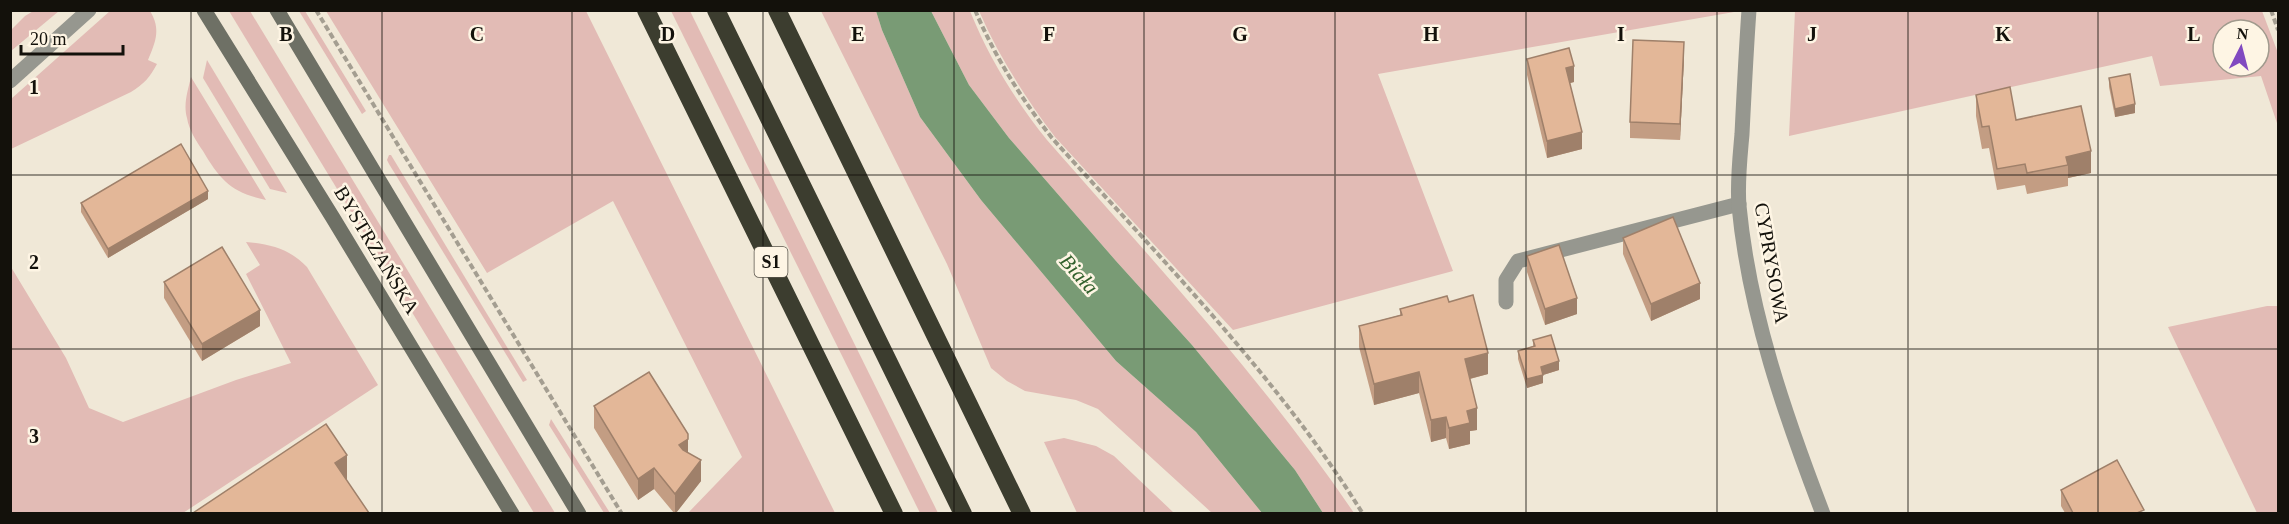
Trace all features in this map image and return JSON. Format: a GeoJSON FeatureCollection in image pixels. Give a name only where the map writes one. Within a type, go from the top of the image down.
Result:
{"type":"FeatureCollection","features":[{"type":"Feature","properties":{"kind":"highway","name":"S1"},"geometry":{"type":"LineString","coordinates":[[646,10],[894,513]]}},
{"type":"Feature","properties":{"kind":"highway"},"geometry":{"type":"LineString","coordinates":[[716,10],[963,513]]}},
{"type":"Feature","properties":{"kind":"highway"},"geometry":{"type":"LineString","coordinates":[[777,10],[1022,513]]}},
{"type":"Feature","properties":{"kind":"main road","name":"BYSTRZAŃSKA"},"geometry":{"type":"LineString","coordinates":[[204,10],[512,513]]}},
{"type":"Feature","properties":{"kind":"main road","name":"BYSTRZAŃSKA"},"geometry":{"type":"LineString","coordinates":[[277,10],[579,513]]}},
{"type":"Feature","properties":{"kind":"street"},"geometry":{"type":"LineString","coordinates":[[10,81],[89,10]]}},
{"type":"Feature","properties":{"kind":"street","name":"CYPRYSOWA"},"geometry":{"type":"LineString","coordinates":[[1749,10],[1739,204],[1746,263],[1763,335],[1801,456],[1823,513]]}},
{"type":"Feature","properties":{"kind":"street"},"geometry":{"type":"LineString","coordinates":[[1506,302],[1506,280],[1518,261],[1739,204]]}},
{"type":"Feature","properties":{"kind":"path"},"geometry":{"type":"LineString","coordinates":[[316,10],[622,513]]}},
{"type":"Feature","properties":{"kind":"path"},"geometry":{"type":"LineString","coordinates":[[975,10],[1001,66],[1026,104],[1060,147],[1233,339],[1339,475],[1363,513]]}},
{"type":"Feature","properties":{"kind":"path"},"geometry":{"type":"LineString","coordinates":[[2271,10],[2278,30]]}},
{"type":"Feature","properties":{"kind":"shaded area"},"geometry":{"type":"Polygon","coordinates":[[[35,10],[59,11],[11,51],[11,30],[35,10]]]}},
{"type":"Feature","properties":{"kind":"shaded area"},"geometry":{"type":"Polygon","coordinates":[[[1734,10],[1734,12],[1378,74],[1453,271],[1233,330],[1055,137],[1013,76],[979,11],[1734,10]]]}},
{"type":"Feature","properties":{"kind":"shaded area"},"geometry":{"type":"Polygon","coordinates":[[[110,11],[150,11],[156,29],[155,41],[148,60],[157,64],[152,73],[131,92],[11,149],[11,99],[110,11]]]}},
{"type":"Feature","properties":{"kind":"shaded area"},"geometry":{"type":"Polygon","coordinates":[[[229,11],[250,11],[555,513],[534,513],[229,11]]]}},
{"type":"Feature","properties":{"kind":"shaded area"},"geometry":{"type":"Polygon","coordinates":[[[299,11],[305,11],[366,111],[362,114],[299,11]]]}},
{"type":"Feature","properties":{"kind":"shaded area"},"geometry":{"type":"Polygon","coordinates":[[[326,11],[586,11],[835,513],[688,513],[742,457],[613,201],[487,273],[326,11]]]}},
{"type":"Feature","properties":{"kind":"shaded area"},"geometry":{"type":"Polygon","coordinates":[[[671,11],[690,11],[938,513],[920,513],[671,11]]]}},
{"type":"Feature","properties":{"kind":"shaded area"},"geometry":{"type":"Polygon","coordinates":[[[821,11],[876,11],[920,117],[981,200],[1116,361],[1196,432],[1262,513],[1212,513],[1098,409],[1076,400],[1025,391],[1007,381],[991,368],[947,264],[821,11]]]}},
{"type":"Feature","properties":{"kind":"shaded area"},"geometry":{"type":"Polygon","coordinates":[[[931,11],[970,11],[994,62],[1035,125],[1245,368],[1354,513],[1323,513],[1295,470],[1192,345],[1009,138],[969,85],[931,11]]]}},
{"type":"Feature","properties":{"kind":"shaded area"},"geometry":{"type":"Polygon","coordinates":[[[1795,11],[2262,11],[2265,18],[2211,18],[2211,78],[2241,78],[2160,86],[2152,56],[1789,136],[1795,11]]]}},
{"type":"Feature","properties":{"kind":"shaded area"},"geometry":{"type":"Polygon","coordinates":[[[2271,35],[2278,53],[2278,126],[2262,78],[2271,78],[2271,35]]]}},
{"type":"Feature","properties":{"kind":"shaded area"},"geometry":{"type":"Polygon","coordinates":[[[207,60],[287,193],[270,189],[203,78],[207,60]]]}},
{"type":"Feature","properties":{"kind":"shaded area"},"geometry":{"type":"Polygon","coordinates":[[[191,77],[266,200],[244,193],[228,184],[215,170],[195,139],[186,113],[186,97],[191,77]]]}},
{"type":"Feature","properties":{"kind":"shaded area"},"geometry":{"type":"Polygon","coordinates":[[[389,155],[527,380],[523,382],[389,164],[387,160],[389,155]]]}},
{"type":"Feature","properties":{"kind":"shaded area"},"geometry":{"type":"Polygon","coordinates":[[[246,242],[263,244],[287,252],[307,267],[378,385],[183,513],[11,513],[11,267],[66,358],[89,408],[123,422],[236,380],[291,363],[246,274],[260,265],[246,242]]]}},
{"type":"Feature","properties":{"kind":"shaded area"},"geometry":{"type":"Polygon","coordinates":[[[2267,306],[2278,306],[2278,513],[2257,513],[2168,327],[2267,306]]]}},
{"type":"Feature","properties":{"kind":"shaded area"},"geometry":{"type":"Polygon","coordinates":[[[551,419],[610,513],[604,513],[549,425],[551,419]]]}},
{"type":"Feature","properties":{"kind":"shaded area"},"geometry":{"type":"Polygon","coordinates":[[[1064,438],[1096,446],[1114,456],[1174,513],[1077,513],[1044,442],[1064,438]]]}},
{"type":"Feature","properties":{"kind":"water","name":"Biała"},"geometry":{"type":"Polygon","coordinates":[[[876,11],[931,11],[969,85],[1009,138],[1192,345],[1295,470],[1323,513],[1262,513],[1196,432],[1116,361],[981,200],[920,117],[876,11]]]}},
{"type":"Feature","properties":{"kind":"building"},"geometry":{"type":"Polygon","coordinates":[[[1633,40],[1684,42],[1680,124],[1630,122],[1633,40]]]}},
{"type":"Feature","properties":{"kind":"building"},"geometry":{"type":"Polygon","coordinates":[[[1569,48],[1574,66],[1566,68],[1582,132],[1547,141],[1527,59],[1569,48]]]}},
{"type":"Feature","properties":{"kind":"building"},"geometry":{"type":"Polygon","coordinates":[[[2130,74],[2135,104],[2115,109],[2109,78],[2130,74]]]}},
{"type":"Feature","properties":{"kind":"building"},"geometry":{"type":"Polygon","coordinates":[[[2010,87],[2016,120],[2081,106],[2091,151],[2066,157],[2068,165],[2027,173],[2025,164],[1997,169],[1989,126],[1982,127],[1976,95],[2010,87]]]}},
{"type":"Feature","properties":{"kind":"building"},"geometry":{"type":"Polygon","coordinates":[[[181,144],[208,191],[108,249],[81,203],[181,144]]]}},
{"type":"Feature","properties":{"kind":"building"},"geometry":{"type":"Polygon","coordinates":[[[1673,217],[1700,283],[1651,304],[1623,238],[1673,217]]]}},
{"type":"Feature","properties":{"kind":"building"},"geometry":{"type":"Polygon","coordinates":[[[1559,245],[1577,298],[1545,309],[1527,256],[1559,245]]]}},
{"type":"Feature","properties":{"kind":"building"},"geometry":{"type":"Polygon","coordinates":[[[222,247],[260,310],[202,344],[164,282],[222,247]]]}},
{"type":"Feature","properties":{"kind":"building"},"geometry":{"type":"Polygon","coordinates":[[[1473,295],[1488,353],[1465,359],[1477,408],[1467,411],[1470,423],[1449,428],[1446,417],[1431,420],[1419,372],[1374,384],[1359,326],[1402,315],[1400,309],[1447,296],[1449,302],[1473,295]]]}},
{"type":"Feature","properties":{"kind":"building"},"geometry":{"type":"Polygon","coordinates":[[[1551,335],[1559,361],[1541,367],[1543,375],[1527,379],[1518,351],[1535,346],[1533,340],[1551,335]]]}},
{"type":"Feature","properties":{"kind":"building"},"geometry":{"type":"Polygon","coordinates":[[[649,372],[688,434],[688,439],[679,445],[683,450],[701,460],[675,494],[654,468],[638,479],[594,406],[649,372]]]}},
{"type":"Feature","properties":{"kind":"building"},"geometry":{"type":"Polygon","coordinates":[[[326,424],[347,455],[335,463],[369,513],[193,513],[326,424]]]}},
{"type":"Feature","properties":{"kind":"building"},"geometry":{"type":"Polygon","coordinates":[[[2117,460],[2144,510],[2137,513],[2073,513],[2061,490],[2117,460]]]}}]}
